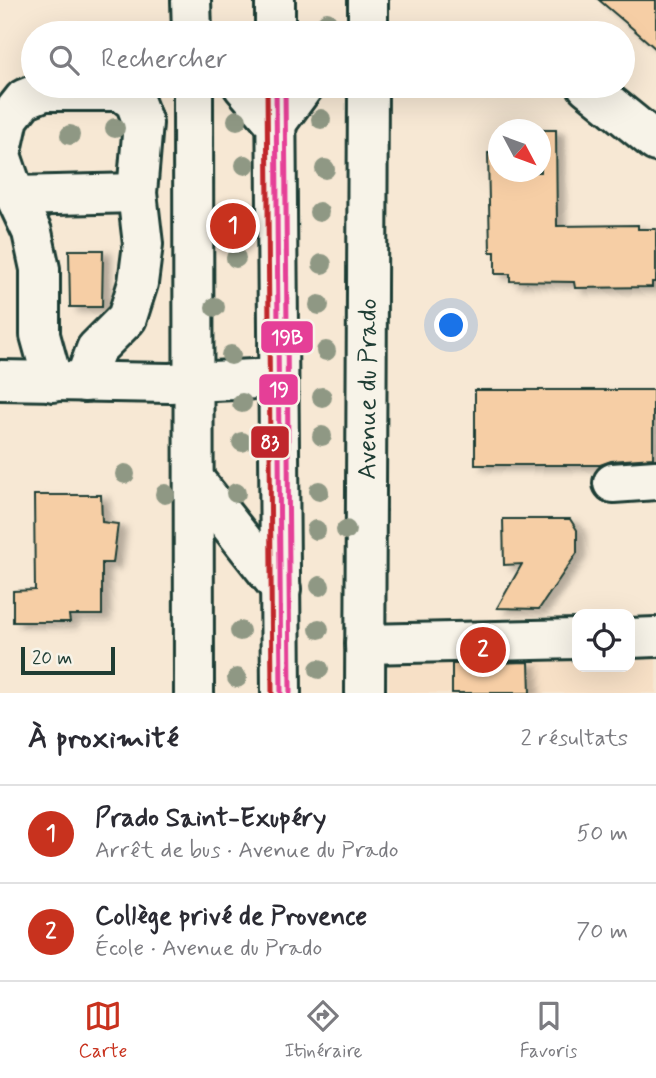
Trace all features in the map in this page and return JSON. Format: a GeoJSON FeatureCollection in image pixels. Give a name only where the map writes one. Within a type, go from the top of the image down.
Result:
{"type":"FeatureCollection","features":[{"type":"Feature","properties":{"kind":"street"},"geometry":{"type":"LineString","coordinates":[[275,0],[275,21]]}},
{"type":"Feature","properties":{"kind":"street"},"geometry":{"type":"LineString","coordinates":[[368,0],[368,21]]}},
{"type":"Feature","properties":{"kind":"street"},"geometry":{"type":"LineString","coordinates":[[27,98],[9,118],[1,156],[32,232],[40,269],[40,335],[69,382]]}},
{"type":"Feature","properties":{"kind":"street"},"geometry":{"type":"LineString","coordinates":[[69,382],[96,349],[127,318],[138,283],[143,244],[137,193],[144,123],[135,102],[130,98]]}},
{"type":"Feature","properties":{"kind":"street"},"geometry":{"type":"LineString","coordinates":[[192,98],[194,693]]}},
{"type":"Feature","properties":{"kind":"street"},"geometry":{"type":"LineString","coordinates":[[253,98],[275,124]]}},
{"type":"Feature","properties":{"kind":"street"},"geometry":{"type":"LineString","coordinates":[[275,98],[281,693]]}},
{"type":"Feature","properties":{"kind":"street"},"geometry":{"type":"LineString","coordinates":[[275,124],[295,98]]}},
{"type":"Feature","properties":{"kind":"street","name":"Avenue du Prado"},"geometry":{"type":"LineString","coordinates":[[365,693],[368,98]]}},
{"type":"Feature","properties":{"kind":"street"},"geometry":{"type":"LineString","coordinates":[[602,98],[656,142]]}},
{"type":"Feature","properties":{"kind":"street"},"geometry":{"type":"LineString","coordinates":[[15,195],[137,193]]}},
{"type":"Feature","properties":{"kind":"street"},"geometry":{"type":"LineString","coordinates":[[0,380],[195,382],[278,378]]}},
{"type":"Feature","properties":{"kind":"street"},"geometry":{"type":"LineString","coordinates":[[194,479],[281,589]]}},
{"type":"Feature","properties":{"kind":"street"},"geometry":{"type":"LineString","coordinates":[[613,483],[656,480]]}},
{"type":"Feature","properties":{"kind":"street"},"geometry":{"type":"LineString","coordinates":[[635,638],[656,637]]}},
{"type":"Feature","properties":{"kind":"street"},"geometry":{"type":"LineString","coordinates":[[365,643],[572,639]]}},
{"type":"Feature","properties":{"kind":"shaded area"},"geometry":{"type":"Polygon","coordinates":[[[389,633],[572,633],[572,672],[635,672],[635,634],[656,634],[656,693],[389,693],[389,633]]]}},
{"type":"Feature","properties":{"kind":"building"},"geometry":{"type":"Polygon","coordinates":[[[599,0],[656,0],[656,49],[635,31],[635,21],[624,21],[599,0]]]}},
{"type":"Feature","properties":{"kind":"building"},"geometry":{"type":"Polygon","coordinates":[[[551,130],[556,130],[557,226],[638,225],[638,229],[656,229],[656,282],[652,282],[652,287],[575,288],[574,282],[510,281],[510,274],[495,274],[495,252],[490,252],[489,182],[551,182],[551,130]]]}},
{"type":"Feature","properties":{"kind":"building"},"geometry":{"type":"Polygon","coordinates":[[[69,250],[103,250],[102,307],[70,307],[69,250]]]}},
{"type":"Feature","properties":{"kind":"building"},"geometry":{"type":"Polygon","coordinates":[[[475,390],[653,390],[653,458],[611,461],[600,465],[475,465],[475,390]]]}},
{"type":"Feature","properties":{"kind":"building"},"geometry":{"type":"Polygon","coordinates":[[[34,495],[101,495],[102,522],[118,524],[113,563],[102,563],[102,615],[69,615],[70,622],[13,622],[13,591],[35,590],[34,495]]]}},
{"type":"Feature","properties":{"kind":"building"},"geometry":{"type":"Polygon","coordinates":[[[503,519],[570,519],[577,530],[577,553],[539,609],[497,608],[522,564],[504,565],[503,519]]]}},
{"type":"Feature","properties":{"kind":"building"},"geometry":{"type":"Polygon","coordinates":[[[529,662],[530,693],[452,693],[452,664],[529,662]]]}},
{"type":"Feature","properties":{"kind":"transit line","name":"83"},"geometry":{"type":"LineString","coordinates":[[267,98],[272,693]]}},
{"type":"Feature","properties":{"kind":"transit line","name":"19"},"geometry":{"type":"LineString","coordinates":[[276,98],[281,693]]}},
{"type":"Feature","properties":{"kind":"transit line","name":"19B"},"geometry":{"type":"LineString","coordinates":[[285,98],[290,693]]}},
{"type":"Feature","properties":{"kind":"place","name":"Prado Saint-Exupéry"},"geometry":{"type":"Point","coordinates":[233,226]}},
{"type":"Feature","properties":{"kind":"place","name":"Collège privé de Provence"},"geometry":{"type":"Point","coordinates":[483,650]}}]}
